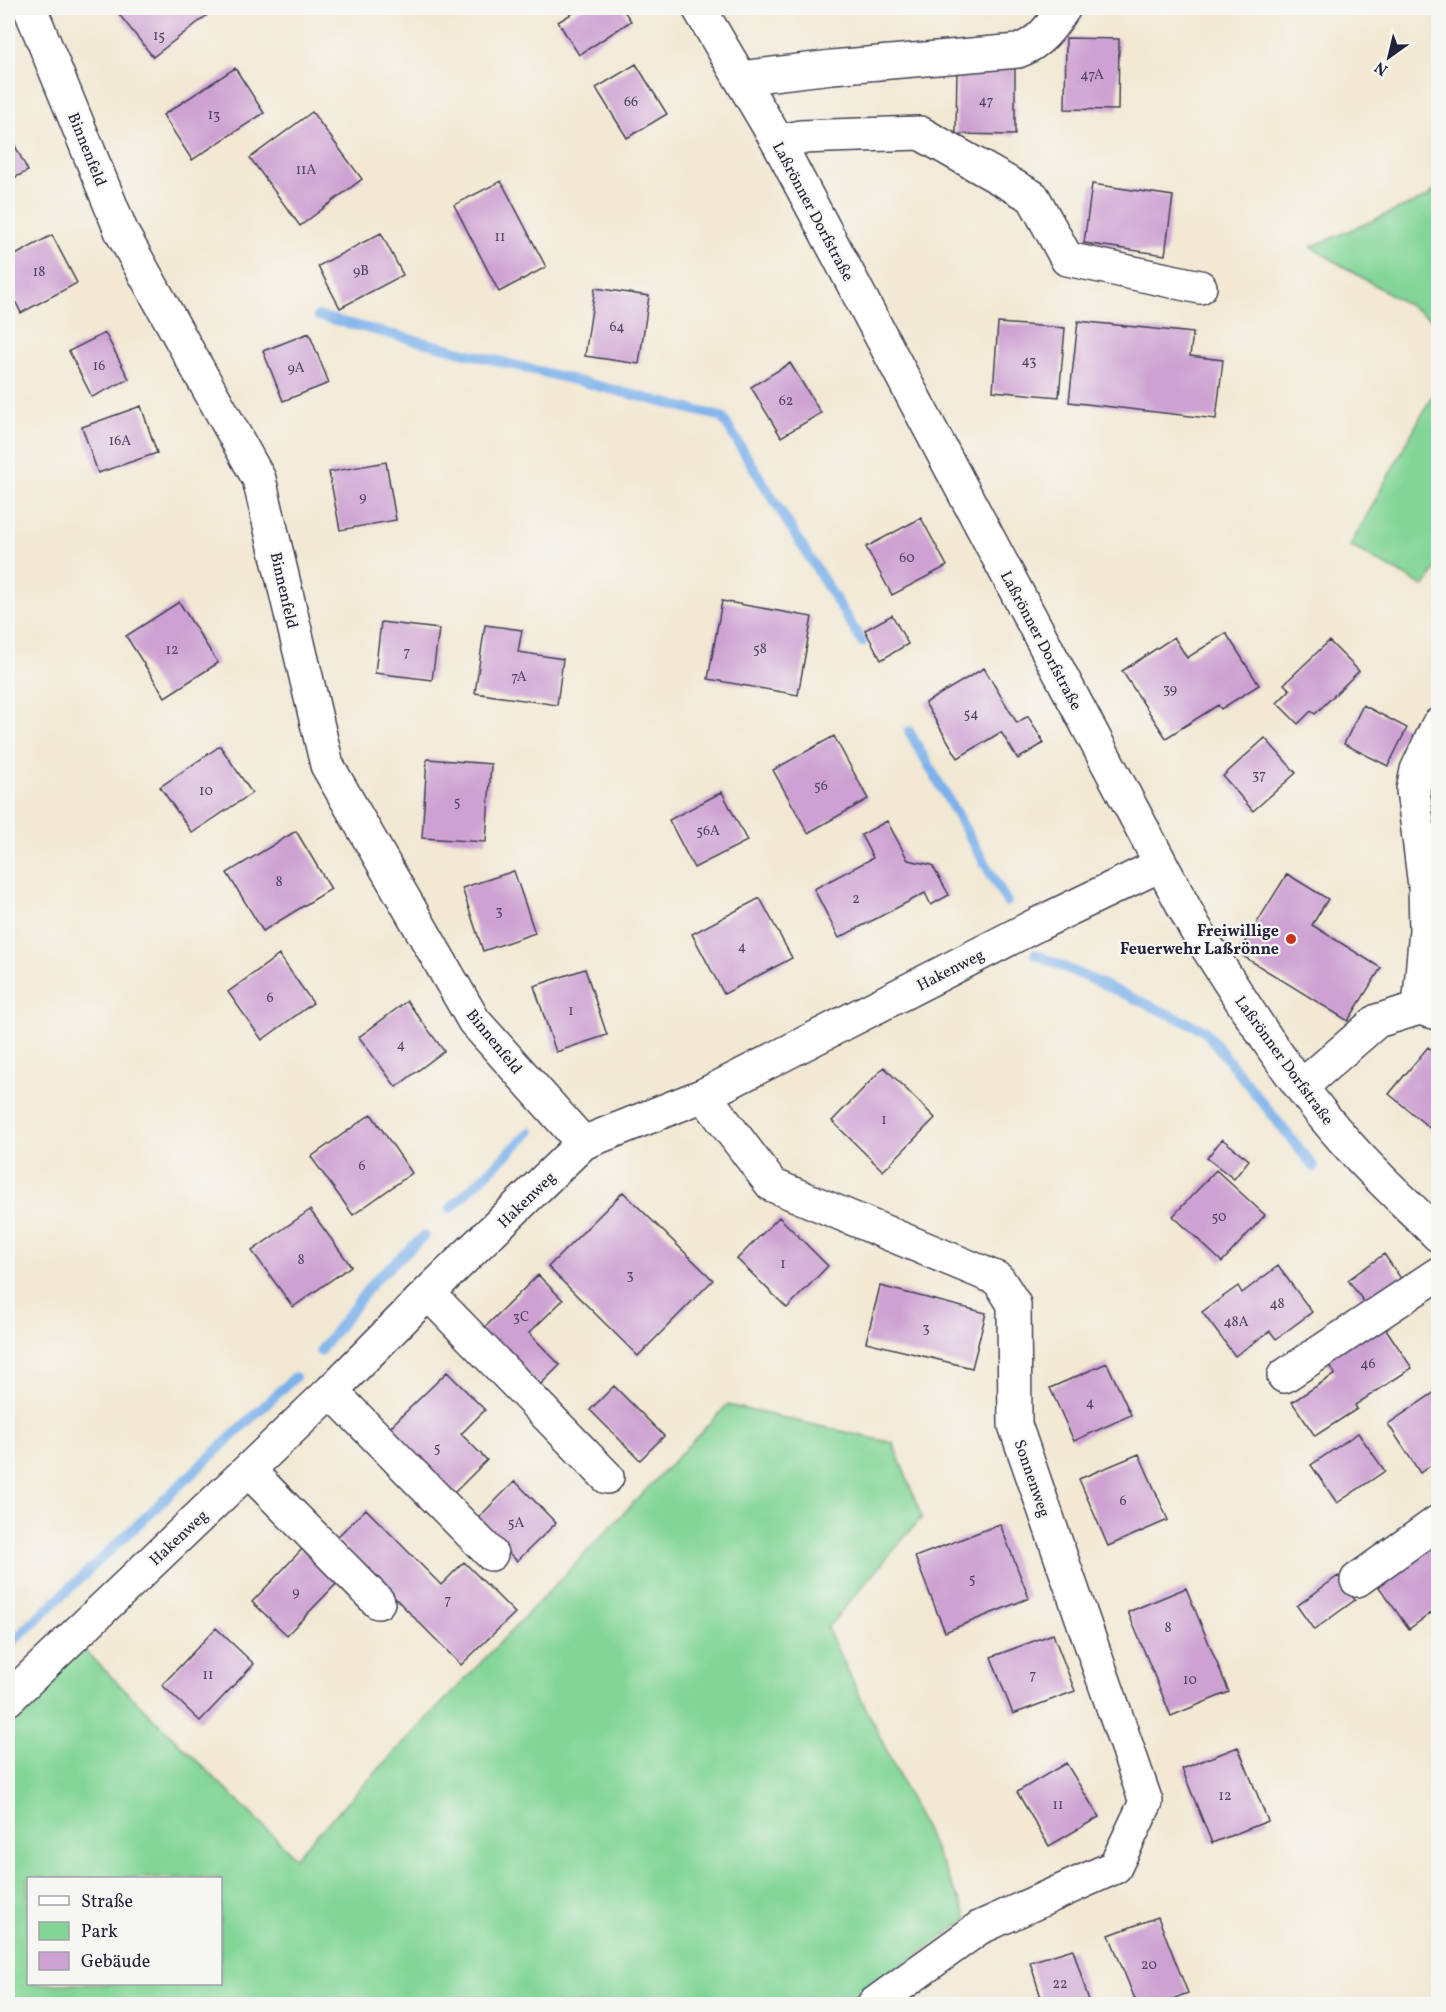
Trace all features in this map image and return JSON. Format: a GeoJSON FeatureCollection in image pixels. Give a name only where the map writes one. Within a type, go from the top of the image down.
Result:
{"type":"FeatureCollection","features":[{"type":"Feature","properties":{"kind":"street","name":"Binnenfeld"},"geometry":{"type":"LineString","coordinates":[[30,8],[122,233],[259,479],[327,765],[474,1021],[583,1143]]}},
{"type":"Feature","properties":{"kind":"street","name":"Laßrönner Dorfstraße"},"geometry":{"type":"LineString","coordinates":[[699,8],[778,142],[1195,928],[1261,1031],[1301,1087],[1351,1148],[1438,1235]]}},
{"type":"Feature","properties":{"kind":"street"},"geometry":{"type":"LineString","coordinates":[[740,78],[832,67],[1018,51],[1030,47],[1050,29],[1064,8]]}},
{"type":"Feature","properties":{"kind":"street"},"geometry":{"type":"LineString","coordinates":[[778,142],[800,137],[920,134],[1033,197],[1067,259],[1200,287]]}},
{"type":"Feature","properties":{"kind":"street"},"geometry":{"type":"LineString","coordinates":[[1301,1087],[1377,1021],[1429,1011],[1432,922],[1413,790],[1417,770],[1438,725]]}},
{"type":"Feature","properties":{"kind":"street","name":"Hakenweg"},"geometry":{"type":"LineString","coordinates":[[8,1699],[331,1391],[428,1293],[583,1143],[704,1095],[1038,924],[1160,865]]}},
{"type":"Feature","properties":{"kind":"street","name":"Sonnenweg"},"geometry":{"type":"LineString","coordinates":[[704,1095],[772,1185],[998,1279],[1014,1304],[1015,1425],[1146,1802],[1115,1867],[979,1928],[874,2004]]}},
{"type":"Feature","properties":{"kind":"street"},"geometry":{"type":"LineString","coordinates":[[1284,1376],[1438,1274]]}},
{"type":"Feature","properties":{"kind":"street"},"geometry":{"type":"LineString","coordinates":[[428,1293],[607,1477]]}},
{"type":"Feature","properties":{"kind":"street"},"geometry":{"type":"LineString","coordinates":[[331,1391],[491,1554]]}},
{"type":"Feature","properties":{"kind":"street"},"geometry":{"type":"LineString","coordinates":[[248,1470],[378,1602]]}},
{"type":"Feature","properties":{"kind":"street"},"geometry":{"type":"LineString","coordinates":[[1357,1580],[1438,1522]]}},
{"type":"Feature","properties":{"kind":"green space"},"geometry":{"type":"Polygon","coordinates":[[[1438,186],[1438,323],[1311,247],[1427,197],[1438,186]]]}},
{"type":"Feature","properties":{"kind":"green space"},"geometry":{"type":"Polygon","coordinates":[[[1438,385],[1438,565],[1425,587],[1350,546],[1438,385]]]}},
{"type":"Feature","properties":{"kind":"green space"},"geometry":{"type":"Polygon","coordinates":[[[727,1405],[893,1443],[922,1517],[827,1628],[968,1918],[851,2004],[8,2004],[8,1698],[72,1638],[295,1857],[727,1405]]]}},
{"type":"Feature","properties":{"kind":"building"},"geometry":{"type":"Polygon","coordinates":[[[125,8],[205,8],[210,13],[153,57],[118,13],[125,8]]]}},
{"type":"Feature","properties":{"kind":"building"},"geometry":{"type":"Polygon","coordinates":[[[581,8],[622,8],[631,21],[579,55],[558,22],[581,8]]]}},
{"type":"Feature","properties":{"kind":"building"},"geometry":{"type":"Polygon","coordinates":[[[1066,38],[1119,39],[1118,110],[1065,109],[1066,38]]]}},
{"type":"Feature","properties":{"kind":"building"},"geometry":{"type":"Polygon","coordinates":[[[636,64],[667,114],[627,138],[596,88],[636,64]]]}},
{"type":"Feature","properties":{"kind":"building"},"geometry":{"type":"Polygon","coordinates":[[[957,64],[1015,65],[1015,135],[956,134],[957,64]]]}},
{"type":"Feature","properties":{"kind":"building"},"geometry":{"type":"Polygon","coordinates":[[[235,68],[264,113],[192,160],[163,115],[235,68]]]}},
{"type":"Feature","properties":{"kind":"building"},"geometry":{"type":"Polygon","coordinates":[[[312,112],[362,179],[300,226],[250,158],[312,112]]]}},
{"type":"Feature","properties":{"kind":"building"},"geometry":{"type":"Polygon","coordinates":[[[8,132],[28,171],[8,181],[8,132]]]}},
{"type":"Feature","properties":{"kind":"building"},"geometry":{"type":"Polygon","coordinates":[[[501,181],[546,267],[499,292],[454,205],[501,181]]]}},
{"type":"Feature","properties":{"kind":"building"},"geometry":{"type":"Polygon","coordinates":[[[1092,184],[1173,196],[1165,255],[1084,243],[1092,184]]]}},
{"type":"Feature","properties":{"kind":"building"},"geometry":{"type":"Polygon","coordinates":[[[381,233],[403,275],[340,308],[318,266],[381,233]]]}},
{"type":"Feature","properties":{"kind":"building"},"geometry":{"type":"Polygon","coordinates":[[[52,235],[77,283],[21,313],[8,286],[8,259],[52,235]]]}},
{"type":"Feature","properties":{"kind":"building"},"geometry":{"type":"Polygon","coordinates":[[[595,288],[649,296],[639,364],[585,356],[595,288]]]}},
{"type":"Feature","properties":{"kind":"building"},"geometry":{"type":"Polygon","coordinates":[[[1078,321],[1193,333],[1190,356],[1223,360],[1216,419],[1069,402],[1078,321]]]}},
{"type":"Feature","properties":{"kind":"building"},"geometry":{"type":"Polygon","coordinates":[[[998,323],[1065,328],[1059,397],[993,391],[998,323]]]}},
{"type":"Feature","properties":{"kind":"building"},"geometry":{"type":"Polygon","coordinates":[[[105,333],[129,379],[92,397],[69,351],[105,333]]]}},
{"type":"Feature","properties":{"kind":"building"},"geometry":{"type":"Polygon","coordinates":[[[309,333],[329,383],[283,401],[263,351],[309,333]]]}},
{"type":"Feature","properties":{"kind":"building"},"geometry":{"type":"Polygon","coordinates":[[[790,363],[821,413],[781,437],[751,387],[790,363]]]}},
{"type":"Feature","properties":{"kind":"building"},"geometry":{"type":"Polygon","coordinates":[[[141,406],[157,453],[98,473],[82,427],[141,406]]]}},
{"type":"Feature","properties":{"kind":"building"},"geometry":{"type":"Polygon","coordinates":[[[386,462],[396,520],[340,530],[329,472],[386,462]]]}},
{"type":"Feature","properties":{"kind":"building"},"geometry":{"type":"Polygon","coordinates":[[[921,518],[947,566],[892,595],[866,547],[921,518]]]}},
{"type":"Feature","properties":{"kind":"building"},"geometry":{"type":"Polygon","coordinates":[[[722,601],[812,617],[798,695],[708,679],[722,601]]]}},
{"type":"Feature","properties":{"kind":"building"},"geometry":{"type":"Polygon","coordinates":[[[179,602],[218,663],[165,697],[126,636],[179,602]]]}},
{"type":"Feature","properties":{"kind":"building"},"geometry":{"type":"Polygon","coordinates":[[[892,615],[908,644],[881,660],[865,630],[892,615]]]}},
{"type":"Feature","properties":{"kind":"building"},"geometry":{"type":"Polygon","coordinates":[[[381,622],[439,629],[432,680],[375,673],[381,622]]]}},
{"type":"Feature","properties":{"kind":"building"},"geometry":{"type":"Polygon","coordinates":[[[485,625],[522,630],[518,652],[563,659],[557,705],[475,693],[485,625]]]}},
{"type":"Feature","properties":{"kind":"building"},"geometry":{"type":"Polygon","coordinates":[[[1226,633],[1259,685],[1221,709],[1218,705],[1166,738],[1122,671],[1174,637],[1187,658],[1226,633]]]}},
{"type":"Feature","properties":{"kind":"building"},"geometry":{"type":"Polygon","coordinates":[[[1329,641],[1359,671],[1315,714],[1311,711],[1298,724],[1277,703],[1290,690],[1284,684],[1329,641]]]}},
{"type":"Feature","properties":{"kind":"building"},"geometry":{"type":"Polygon","coordinates":[[[984,668],[1017,723],[1028,716],[1044,743],[1018,759],[1001,732],[958,758],[925,703],[984,668]]]}},
{"type":"Feature","properties":{"kind":"building"},"geometry":{"type":"Polygon","coordinates":[[[1363,705],[1407,728],[1388,766],[1344,744],[1363,705]]]}},
{"type":"Feature","properties":{"kind":"building"},"geometry":{"type":"Polygon","coordinates":[[[834,736],[868,799],[808,833],[773,770],[834,736]]]}},
{"type":"Feature","properties":{"kind":"building"},"geometry":{"type":"Polygon","coordinates":[[[1265,738],[1296,773],[1253,811],[1223,776],[1265,738]]]}},
{"type":"Feature","properties":{"kind":"building"},"geometry":{"type":"Polygon","coordinates":[[[220,746],[252,793],[192,833],[160,787],[220,746]]]}},
{"type":"Feature","properties":{"kind":"building"},"geometry":{"type":"Polygon","coordinates":[[[427,759],[491,764],[486,842],[422,838],[427,759]]]}},
{"type":"Feature","properties":{"kind":"building"},"geometry":{"type":"Polygon","coordinates":[[[722,792],[747,841],[694,868],[669,820],[722,792]]]}},
{"type":"Feature","properties":{"kind":"building"},"geometry":{"type":"Polygon","coordinates":[[[887,821],[908,860],[932,865],[949,895],[931,905],[925,893],[839,938],[814,889],[873,858],[861,835],[887,821]]]}},
{"type":"Feature","properties":{"kind":"building"},"geometry":{"type":"Polygon","coordinates":[[[296,831],[331,889],[263,931],[227,873],[296,831]]]}},
{"type":"Feature","properties":{"kind":"building"},"geometry":{"type":"Polygon","coordinates":[[[514,871],[535,933],[483,951],[462,888],[514,871]]]}},
{"type":"Feature","properties":{"kind":"building","name":"Freiwillige Feuerwehr Laßrönne"},"geometry":{"type":"Polygon","coordinates":[[[1287,874],[1328,899],[1312,925],[1381,968],[1348,1021],[1238,953],[1287,874]]]}},
{"type":"Feature","properties":{"kind":"building"},"geometry":{"type":"Polygon","coordinates":[[[760,898],[792,958],[724,994],[692,934],[760,898]]]}},
{"type":"Feature","properties":{"kind":"building"},"geometry":{"type":"Polygon","coordinates":[[[279,955],[313,1003],[262,1040],[228,992],[279,955]]]}},
{"type":"Feature","properties":{"kind":"building"},"geometry":{"type":"Polygon","coordinates":[[[585,969],[607,1035],[556,1052],[534,986],[585,969]]]}},
{"type":"Feature","properties":{"kind":"building"},"geometry":{"type":"Polygon","coordinates":[[[407,1001],[444,1051],[396,1087],[359,1037],[407,1001]]]}},
{"type":"Feature","properties":{"kind":"building"},"geometry":{"type":"Polygon","coordinates":[[[1428,1047],[1438,1055],[1438,1135],[1389,1094],[1428,1047]]]}},
{"type":"Feature","properties":{"kind":"building"},"geometry":{"type":"Polygon","coordinates":[[[884,1067],[935,1118],[883,1171],[832,1121],[884,1067]]]}},
{"type":"Feature","properties":{"kind":"building"},"geometry":{"type":"Polygon","coordinates":[[[371,1114],[412,1173],[353,1215],[311,1157],[371,1114]]]}},
{"type":"Feature","properties":{"kind":"building"},"geometry":{"type":"Polygon","coordinates":[[[1222,1139],[1249,1160],[1234,1179],[1207,1158],[1222,1139]]]}},
{"type":"Feature","properties":{"kind":"building"},"geometry":{"type":"Polygon","coordinates":[[[1216,1170],[1265,1215],[1222,1262],[1173,1216],[1216,1170]]]}},
{"type":"Feature","properties":{"kind":"building"},"geometry":{"type":"Polygon","coordinates":[[[623,1192],[713,1280],[638,1356],[548,1267],[623,1192]]]}},
{"type":"Feature","properties":{"kind":"building"},"geometry":{"type":"Polygon","coordinates":[[[310,1210],[351,1266],[293,1307],[252,1251],[310,1210]]]}},
{"type":"Feature","properties":{"kind":"building"},"geometry":{"type":"Polygon","coordinates":[[[779,1217],[828,1266],[787,1308],[737,1259],[779,1217]]]}},
{"type":"Feature","properties":{"kind":"building"},"geometry":{"type":"Polygon","coordinates":[[[1384,1254],[1402,1280],[1367,1306],[1348,1280],[1384,1254]]]}},
{"type":"Feature","properties":{"kind":"building"},"geometry":{"type":"Polygon","coordinates":[[[1278,1266],[1312,1312],[1276,1339],[1270,1331],[1235,1356],[1202,1312],[1238,1286],[1242,1293],[1278,1266]]]}},
{"type":"Feature","properties":{"kind":"building"},"geometry":{"type":"Polygon","coordinates":[[[538,1275],[563,1300],[529,1333],[560,1365],[535,1390],[479,1333],[538,1275]]]}},
{"type":"Feature","properties":{"kind":"building"},"geometry":{"type":"Polygon","coordinates":[[[880,1286],[986,1313],[972,1368],[866,1342],[880,1286]]]}},
{"type":"Feature","properties":{"kind":"building"},"geometry":{"type":"Polygon","coordinates":[[[1380,1320],[1412,1368],[1355,1405],[1357,1409],[1315,1436],[1292,1402],[1335,1374],[1323,1357],[1380,1320]]]}},
{"type":"Feature","properties":{"kind":"building"},"geometry":{"type":"Polygon","coordinates":[[[1107,1363],[1131,1415],[1074,1441],[1050,1388],[1107,1363]]]}},
{"type":"Feature","properties":{"kind":"building"},"geometry":{"type":"Polygon","coordinates":[[[447,1372],[485,1410],[461,1434],[487,1460],[449,1498],[385,1432],[447,1372]]]}},
{"type":"Feature","properties":{"kind":"building"},"geometry":{"type":"Polygon","coordinates":[[[614,1386],[664,1436],[640,1460],[590,1410],[614,1386]]]}},
{"type":"Feature","properties":{"kind":"building"},"geometry":{"type":"Polygon","coordinates":[[[1438,1390],[1438,1460],[1420,1473],[1388,1424],[1438,1390]]]}},
{"type":"Feature","properties":{"kind":"building"},"geometry":{"type":"Polygon","coordinates":[[[1358,1433],[1385,1471],[1337,1503],[1311,1465],[1358,1433]]]}},
{"type":"Feature","properties":{"kind":"building"},"geometry":{"type":"Polygon","coordinates":[[[1139,1454],[1168,1520],[1108,1546],[1079,1479],[1139,1454]]]}},
{"type":"Feature","properties":{"kind":"building"},"geometry":{"type":"Polygon","coordinates":[[[515,1481],[556,1523],[517,1561],[476,1520],[515,1481]]]}},
{"type":"Feature","properties":{"kind":"building"},"geometry":{"type":"Polygon","coordinates":[[[366,1509],[441,1585],[464,1562],[515,1613],[461,1665],[336,1538],[366,1509]]]}},
{"type":"Feature","properties":{"kind":"building"},"geometry":{"type":"Polygon","coordinates":[[[1000,1524],[1029,1598],[945,1632],[915,1557],[1000,1524]]]}},
{"type":"Feature","properties":{"kind":"building"},"geometry":{"type":"Polygon","coordinates":[[[1438,1534],[1438,1608],[1409,1629],[1374,1580],[1438,1534]]]}},
{"type":"Feature","properties":{"kind":"building"},"geometry":{"type":"Polygon","coordinates":[[[304,1547],[339,1581],[287,1635],[252,1602],[304,1547]]]}},
{"type":"Feature","properties":{"kind":"building"},"geometry":{"type":"Polygon","coordinates":[[[1338,1576],[1355,1600],[1314,1630],[1297,1606],[1338,1576]]]}},
{"type":"Feature","properties":{"kind":"building"},"geometry":{"type":"Polygon","coordinates":[[[1186,1588],[1229,1692],[1171,1716],[1128,1612],[1186,1588]]]}},
{"type":"Feature","properties":{"kind":"building"},"geometry":{"type":"Polygon","coordinates":[[[216,1628],[254,1664],[200,1721],[162,1685],[216,1628]]]}},
{"type":"Feature","properties":{"kind":"building"},"geometry":{"type":"Polygon","coordinates":[[[1053,1634],[1075,1691],[1013,1714],[991,1657],[1053,1634]]]}},
{"type":"Feature","properties":{"kind":"building"},"geometry":{"type":"Polygon","coordinates":[[[1238,1747],[1268,1821],[1212,1843],[1182,1769],[1238,1747]]]}},
{"type":"Feature","properties":{"kind":"building"},"geometry":{"type":"Polygon","coordinates":[[[1066,1763],[1099,1817],[1049,1846],[1017,1792],[1066,1763]]]}},
{"type":"Feature","properties":{"kind":"building"},"geometry":{"type":"Polygon","coordinates":[[[1158,1917],[1188,1993],[1159,2004],[1137,2004],[1109,1935],[1158,1917]]]}},
{"type":"Feature","properties":{"kind":"building"},"geometry":{"type":"Polygon","coordinates":[[[1073,1949],[1090,2004],[1043,2004],[1030,1962],[1073,1949]]]}},
{"type":"Feature","properties":{"kind":"waterway"},"geometry":{"type":"LineString","coordinates":[[318,316],[722,417],[862,642]]}},
{"type":"Feature","properties":{"kind":"waterway"},"geometry":{"type":"LineString","coordinates":[[909,731],[1007,902]]}},
{"type":"Feature","properties":{"kind":"waterway"},"geometry":{"type":"LineString","coordinates":[[1035,954],[1204,1030],[1314,1167]]}},
{"type":"Feature","properties":{"kind":"waterway"},"geometry":{"type":"LineString","coordinates":[[451,1208],[530,1132]]}},
{"type":"Feature","properties":{"kind":"waterway"},"geometry":{"type":"LineString","coordinates":[[320,1351],[375,1280],[424,1236]]}},
{"type":"Feature","properties":{"kind":"waterway"},"geometry":{"type":"LineString","coordinates":[[8,1646],[295,1377]]}},
{"type":"Feature","properties":{"kind":"place","name":"Freiwillige Feuerwehr Laßrönne"},"geometry":{"type":"Point","coordinates":[1291,939]}}]}
